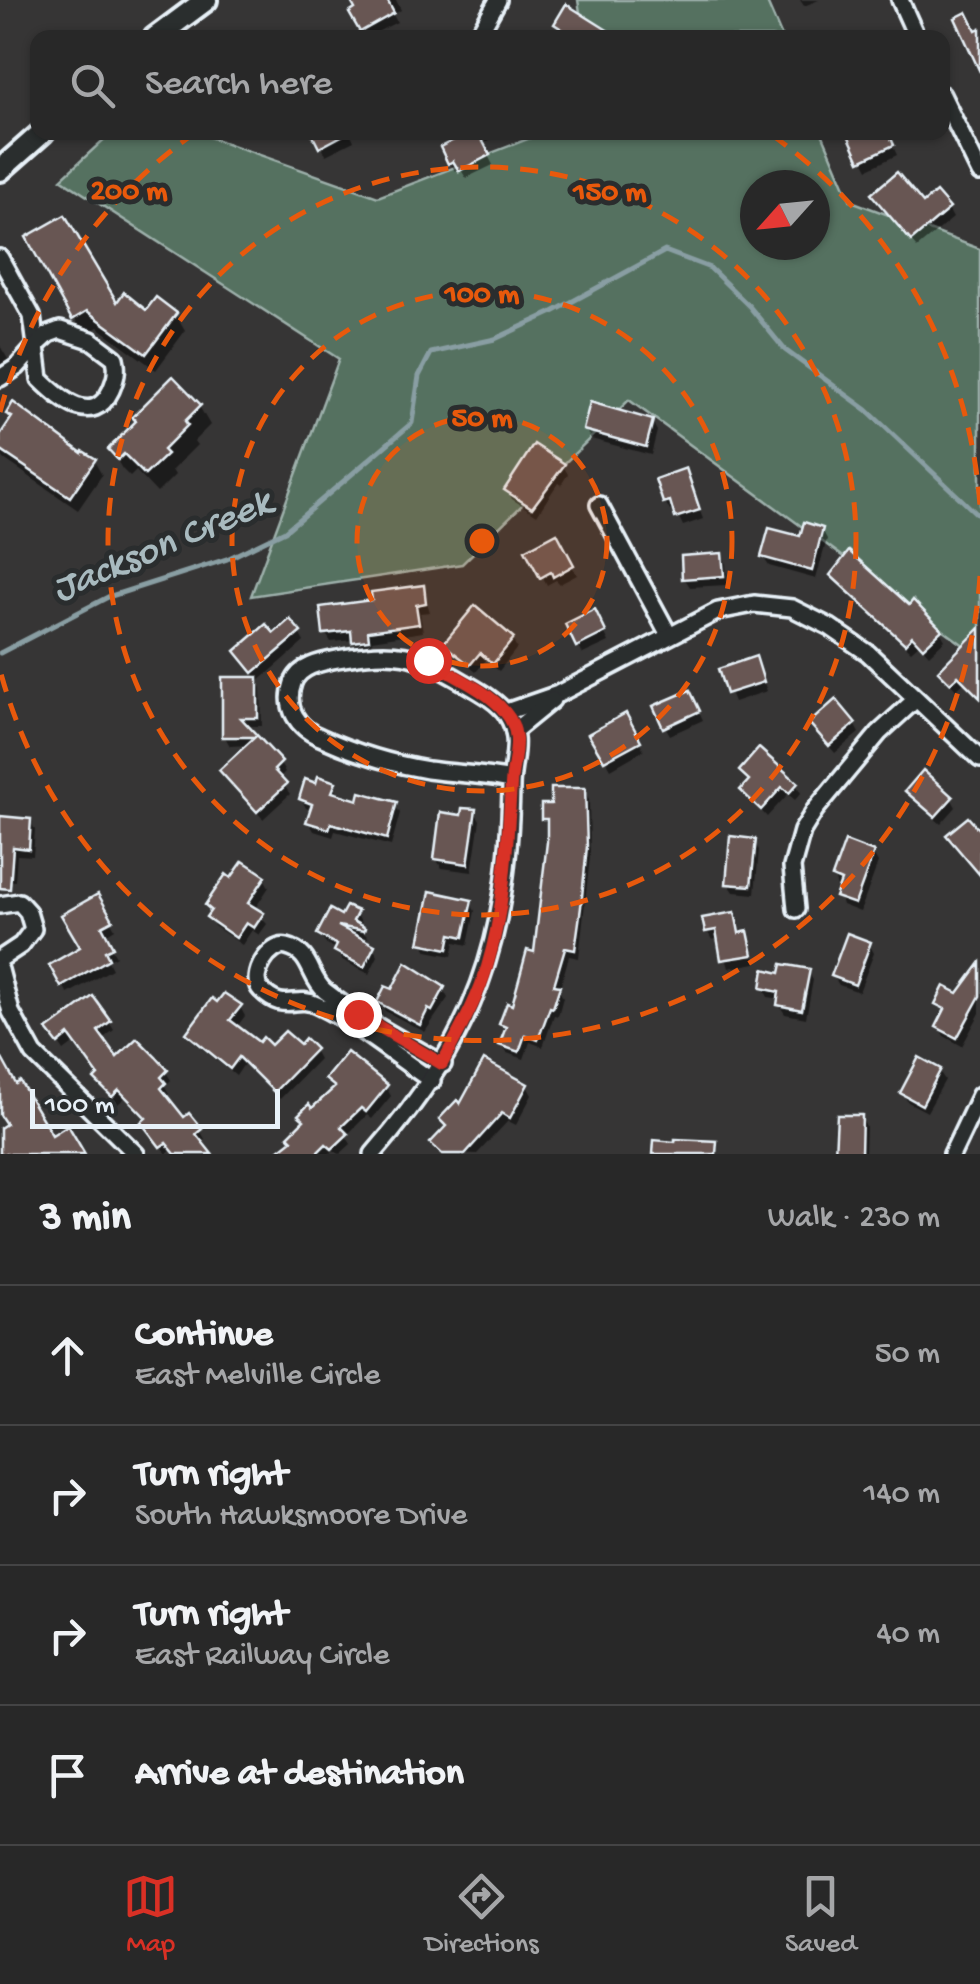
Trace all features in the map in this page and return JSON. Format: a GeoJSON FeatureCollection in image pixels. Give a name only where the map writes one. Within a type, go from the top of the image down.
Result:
{"type":"FeatureCollection","features":[{"type":"Feature","properties":{"kind":"main road"},"geometry":{"type":"LineString","coordinates":[[167,30],[206,0]]}},
{"type":"Feature","properties":{"kind":"main road"},"geometry":{"type":"LineString","coordinates":[[0,170],[34,140]]}},
{"type":"Feature","properties":{"kind":"street"},"geometry":{"type":"LineString","coordinates":[[481,30],[498,0]]}},
{"type":"Feature","properties":{"kind":"street"},"geometry":{"type":"LineString","coordinates":[[900,0],[913,30]]}},
{"type":"Feature","properties":{"kind":"street"},"geometry":{"type":"LineString","coordinates":[[950,111],[980,173]]}},
{"type":"Feature","properties":{"kind":"street"},"geometry":{"type":"LineString","coordinates":[[0,258],[32,316],[36,346],[40,379],[70,404],[86,410],[98,408],[118,372],[115,358],[91,340],[60,330],[49,334],[36,346],[17,368],[0,378]]}},
{"type":"Feature","properties":{"kind":"street"},"geometry":{"type":"LineString","coordinates":[[599,505],[669,636]]}},
{"type":"Feature","properties":{"kind":"street"},"geometry":{"type":"LineString","coordinates":[[506,712],[558,694],[718,611],[754,604],[792,608],[830,627],[868,653],[980,760]]}},
{"type":"Feature","properties":{"kind":"street"},"geometry":{"type":"LineString","coordinates":[[373,1154],[432,1081],[487,968],[502,902],[511,780],[518,756],[514,731],[506,712],[428,660],[386,652],[307,667],[294,679],[290,699],[303,730],[398,764],[511,780]]}},
{"type":"Feature","properties":{"kind":"street"},"geometry":{"type":"LineString","coordinates":[[514,731],[558,694]]}},
{"type":"Feature","properties":{"kind":"street"},"geometry":{"type":"LineString","coordinates":[[796,909],[792,868],[802,832],[815,810],[879,733],[915,700]]}},
{"type":"Feature","properties":{"kind":"street"},"geometry":{"type":"LineString","coordinates":[[0,906],[18,902],[28,912],[33,929],[21,946],[0,959]]}},
{"type":"Feature","properties":{"kind":"street"},"geometry":{"type":"LineString","coordinates":[[432,1081],[354,1020],[322,989],[307,960],[287,946],[270,954],[256,975],[256,983],[280,1004],[314,1003],[354,1020],[442,1064]]}},
{"type":"Feature","properties":{"kind":"street"},"geometry":{"type":"LineString","coordinates":[[0,970],[12,1012],[34,1054],[136,1154]]}},
{"type":"Feature","properties":{"kind":"street"},"geometry":{"type":"LineString","coordinates":[[302,1001],[315,980]]}},
{"type":"Feature","properties":{"kind":"street"},"geometry":{"type":"LineString","coordinates":[[952,1154],[980,1095]]}},
{"type":"Feature","properties":{"kind":"green space"},"geometry":{"type":"Polygon","coordinates":[[[578,0],[766,0],[779,30],[583,30],[578,0]]]}},
{"type":"Feature","properties":{"kind":"green space"},"geometry":{"type":"Polygon","coordinates":[[[103,140],[218,140],[378,197],[525,140],[825,140],[851,201],[980,249],[980,657],[629,400],[462,564],[251,596],[339,359],[61,179],[103,140]]]}},
{"type":"Feature","properties":{"kind":"building"},"geometry":{"type":"Polygon","coordinates":[[[350,0],[387,0],[394,13],[359,30],[349,13],[355,9],[350,0]]]}},
{"type":"Feature","properties":{"kind":"building"},"geometry":{"type":"Polygon","coordinates":[[[566,4],[607,30],[563,30],[554,24],[566,4]]]}},
{"type":"Feature","properties":{"kind":"building"},"geometry":{"type":"Polygon","coordinates":[[[967,12],[976,30],[980,28],[980,72],[955,18],[967,12]]]}},
{"type":"Feature","properties":{"kind":"building"},"geometry":{"type":"Polygon","coordinates":[[[315,140],[334,140],[319,148],[315,140]]]}},
{"type":"Feature","properties":{"kind":"building"},"geometry":{"type":"Polygon","coordinates":[[[454,140],[482,140],[490,155],[459,171],[453,161],[448,164],[440,147],[454,140]]]}},
{"type":"Feature","properties":{"kind":"building"},"geometry":{"type":"Polygon","coordinates":[[[850,140],[892,140],[894,145],[860,161],[850,140]]]}},
{"type":"Feature","properties":{"kind":"building"},"geometry":{"type":"Polygon","coordinates":[[[897,172],[923,203],[936,192],[950,208],[911,241],[871,194],[897,172]]]}},
{"type":"Feature","properties":{"kind":"building"},"geometry":{"type":"Polygon","coordinates":[[[65,215],[117,302],[124,292],[146,310],[156,297],[177,313],[146,354],[87,311],[72,320],[26,237],[65,215]]]}},
{"type":"Feature","properties":{"kind":"building"},"geometry":{"type":"Polygon","coordinates":[[[173,376],[201,405],[163,450],[167,454],[145,475],[124,454],[118,460],[108,449],[136,421],[132,417],[173,376]]]}},
{"type":"Feature","properties":{"kind":"building"},"geometry":{"type":"Polygon","coordinates":[[[13,402],[96,459],[70,497],[0,450],[0,435],[12,417],[6,414],[13,402]]]}},
{"type":"Feature","properties":{"kind":"building"},"geometry":{"type":"Polygon","coordinates":[[[590,402],[653,420],[646,447],[583,430],[590,402]]]}},
{"type":"Feature","properties":{"kind":"building"},"geometry":{"type":"Polygon","coordinates":[[[534,444],[565,464],[532,508],[504,490],[534,444]]]}},
{"type":"Feature","properties":{"kind":"building"},"geometry":{"type":"Polygon","coordinates":[[[686,468],[700,510],[675,518],[670,501],[663,503],[655,479],[686,468]]]}},
{"type":"Feature","properties":{"kind":"building"},"geometry":{"type":"Polygon","coordinates":[[[804,522],[823,528],[812,571],[761,557],[769,528],[800,536],[804,522]]]}},
{"type":"Feature","properties":{"kind":"building"},"geometry":{"type":"Polygon","coordinates":[[[557,533],[574,565],[553,577],[551,572],[540,578],[525,550],[557,533]]]}},
{"type":"Feature","properties":{"kind":"building"},"geometry":{"type":"Polygon","coordinates":[[[849,551],[909,605],[913,600],[942,630],[923,648],[912,636],[905,644],[830,575],[849,551]]]}},
{"type":"Feature","properties":{"kind":"building"},"geometry":{"type":"Polygon","coordinates":[[[722,553],[724,576],[682,579],[681,556],[722,553]]]}},
{"type":"Feature","properties":{"kind":"building"},"geometry":{"type":"Polygon","coordinates":[[[424,585],[426,603],[416,605],[419,624],[368,631],[369,640],[352,642],[351,631],[323,634],[320,607],[372,600],[371,592],[424,585]]]}},
{"type":"Feature","properties":{"kind":"building"},"geometry":{"type":"Polygon","coordinates":[[[475,605],[514,638],[493,664],[480,653],[470,665],[443,644],[475,605]]]}},
{"type":"Feature","properties":{"kind":"building"},"geometry":{"type":"Polygon","coordinates":[[[595,609],[606,632],[576,647],[565,624],[595,609]]]}},
{"type":"Feature","properties":{"kind":"building"},"geometry":{"type":"Polygon","coordinates":[[[290,619],[301,632],[253,673],[235,651],[266,624],[274,633],[290,619]]]}},
{"type":"Feature","properties":{"kind":"building"},"geometry":{"type":"Polygon","coordinates":[[[980,628],[980,698],[958,676],[950,683],[938,671],[980,628]]]}},
{"type":"Feature","properties":{"kind":"building"},"geometry":{"type":"Polygon","coordinates":[[[756,656],[764,682],[726,694],[718,669],[756,656]]]}},
{"type":"Feature","properties":{"kind":"building"},"geometry":{"type":"Polygon","coordinates":[[[222,677],[258,677],[258,718],[241,718],[282,762],[274,770],[287,784],[257,812],[219,770],[255,737],[222,737],[222,677]]]}},
{"type":"Feature","properties":{"kind":"building"},"geometry":{"type":"Polygon","coordinates":[[[690,690],[700,711],[663,728],[653,706],[690,690]]]}},
{"type":"Feature","properties":{"kind":"building"},"geometry":{"type":"Polygon","coordinates":[[[836,699],[856,723],[829,746],[809,723],[836,699]]]}},
{"type":"Feature","properties":{"kind":"building"},"geometry":{"type":"Polygon","coordinates":[[[626,713],[641,741],[604,761],[588,734],[626,713]]]}},
{"type":"Feature","properties":{"kind":"building"},"geometry":{"type":"Polygon","coordinates":[[[759,748],[798,783],[789,793],[782,787],[761,810],[740,790],[749,780],[739,771],[759,748]]]}},
{"type":"Feature","properties":{"kind":"building"},"geometry":{"type":"Polygon","coordinates":[[[923,770],[953,797],[935,817],[905,791],[923,770]]]}},
{"type":"Feature","properties":{"kind":"building"},"geometry":{"type":"Polygon","coordinates":[[[318,776],[336,782],[332,792],[358,800],[360,792],[397,802],[387,839],[331,823],[329,829],[306,822],[312,804],[299,799],[305,779],[316,783],[318,776]]]}},
{"type":"Feature","properties":{"kind":"building"},"geometry":{"type":"Polygon","coordinates":[[[551,788],[585,788],[587,846],[581,907],[575,950],[565,948],[554,985],[560,986],[553,1008],[550,1007],[538,1040],[525,1035],[519,1052],[499,1045],[506,1027],[499,1024],[507,1003],[512,1005],[527,950],[534,952],[547,842],[547,819],[541,819],[541,804],[551,804],[551,788]]]}},
{"type":"Feature","properties":{"kind":"building"},"geometry":{"type":"Polygon","coordinates":[[[462,808],[476,809],[468,864],[434,859],[440,812],[461,815],[462,808]]]}},
{"type":"Feature","properties":{"kind":"building"},"geometry":{"type":"Polygon","coordinates":[[[0,816],[31,819],[29,849],[13,847],[10,889],[0,888],[0,816]]]}},
{"type":"Feature","properties":{"kind":"building"},"geometry":{"type":"Polygon","coordinates":[[[968,817],[980,831],[980,875],[946,835],[968,817]]]}},
{"type":"Feature","properties":{"kind":"building"},"geometry":{"type":"Polygon","coordinates":[[[730,836],[756,839],[751,886],[726,884],[730,836]]]}},
{"type":"Feature","properties":{"kind":"building"},"geometry":{"type":"Polygon","coordinates":[[[845,841],[874,852],[855,904],[835,897],[841,881],[832,877],[845,841]]]}},
{"type":"Feature","properties":{"kind":"building"},"geometry":{"type":"Polygon","coordinates":[[[243,861],[266,876],[248,903],[264,913],[254,928],[246,923],[236,938],[206,917],[211,910],[205,905],[226,874],[231,878],[243,861]]]}},
{"type":"Feature","properties":{"kind":"building"},"geometry":{"type":"Polygon","coordinates":[[[430,891],[472,900],[464,937],[451,934],[448,949],[419,943],[430,891]]]}},
{"type":"Feature","properties":{"kind":"building"},"geometry":{"type":"Polygon","coordinates":[[[98,894],[113,920],[102,926],[113,947],[105,951],[109,959],[61,987],[49,965],[80,947],[61,915],[98,894]]]}},
{"type":"Feature","properties":{"kind":"building"},"geometry":{"type":"Polygon","coordinates":[[[346,906],[358,911],[353,921],[364,931],[338,926],[375,945],[364,967],[334,951],[337,945],[317,934],[330,909],[341,915],[346,906]]]}},
{"type":"Feature","properties":{"kind":"building"},"geometry":{"type":"Polygon","coordinates":[[[735,912],[739,933],[748,931],[753,955],[721,960],[716,930],[705,932],[702,918],[735,912]]]}},
{"type":"Feature","properties":{"kind":"building"},"geometry":{"type":"Polygon","coordinates":[[[847,933],[871,942],[855,985],[831,976],[847,933]]]}},
{"type":"Feature","properties":{"kind":"building"},"geometry":{"type":"Polygon","coordinates":[[[406,962],[445,987],[420,1025],[377,1002],[385,986],[392,989],[406,962]]]}},
{"type":"Feature","properties":{"kind":"building"},"geometry":{"type":"Polygon","coordinates":[[[980,963],[980,996],[957,1038],[936,1027],[945,1009],[935,1004],[944,986],[958,993],[980,963]]]}},
{"type":"Feature","properties":{"kind":"building"},"geometry":{"type":"Polygon","coordinates":[[[782,964],[810,969],[802,1010],[777,1005],[779,992],[761,988],[764,969],[780,973],[782,964]]]}},
{"type":"Feature","properties":{"kind":"building"},"geometry":{"type":"Polygon","coordinates":[[[224,993],[242,1005],[230,1020],[259,1042],[263,1037],[271,1045],[285,1031],[300,1044],[305,1038],[316,1049],[274,1092],[239,1057],[230,1069],[186,1033],[212,998],[217,1002],[224,993]]]}},
{"type":"Feature","properties":{"kind":"building"},"geometry":{"type":"Polygon","coordinates":[[[93,996],[111,1021],[98,1031],[117,1057],[137,1038],[156,1057],[168,1070],[161,1077],[166,1083],[161,1088],[184,1117],[189,1113],[202,1129],[196,1134],[212,1154],[175,1154],[166,1143],[160,1147],[141,1122],[146,1118],[119,1090],[112,1097],[94,1079],[98,1075],[69,1035],[58,1044],[47,1030],[93,996]]]}},
{"type":"Feature","properties":{"kind":"building"},"geometry":{"type":"Polygon","coordinates":[[[347,1052],[388,1085],[366,1112],[361,1108],[341,1127],[348,1134],[332,1149],[326,1144],[316,1154],[274,1154],[292,1140],[288,1136],[304,1120],[298,1115],[335,1087],[325,1079],[347,1052]]]}},
{"type":"Feature","properties":{"kind":"building"},"geometry":{"type":"Polygon","coordinates":[[[0,1055],[52,1135],[68,1125],[85,1154],[0,1154],[0,1128],[6,1124],[0,1115],[0,1055]]]}},
{"type":"Feature","properties":{"kind":"building"},"geometry":{"type":"Polygon","coordinates":[[[919,1057],[941,1069],[922,1105],[900,1093],[919,1057]]]}},
{"type":"Feature","properties":{"kind":"building"},"geometry":{"type":"Polygon","coordinates":[[[484,1060],[528,1084],[510,1118],[502,1113],[465,1154],[442,1154],[430,1143],[446,1126],[439,1119],[457,1100],[460,1104],[484,1060]]]}},
{"type":"Feature","properties":{"kind":"building"},"geometry":{"type":"Polygon","coordinates":[[[837,1115],[862,1115],[861,1154],[835,1154],[837,1115]]]}},
{"type":"Feature","properties":{"kind":"building"},"geometry":{"type":"Polygon","coordinates":[[[654,1140],[717,1141],[716,1154],[653,1154],[654,1140]]]}},
{"type":"Feature","properties":{"kind":"waterway","name":"Jackson Creek"},"geometry":{"type":"LineString","coordinates":[[0,653],[108,597],[227,559],[285,531],[412,423],[419,376],[431,353],[495,339],[665,251],[710,268],[749,306],[785,350],[867,410],[980,517]]}},
{"type":"Feature","properties":{"kind":"route"},"geometry":{"type":"LineString","coordinates":[[358,1014],[442,1064],[487,968],[502,902],[511,780],[518,756],[514,731],[506,712],[428,660]]}}]}
